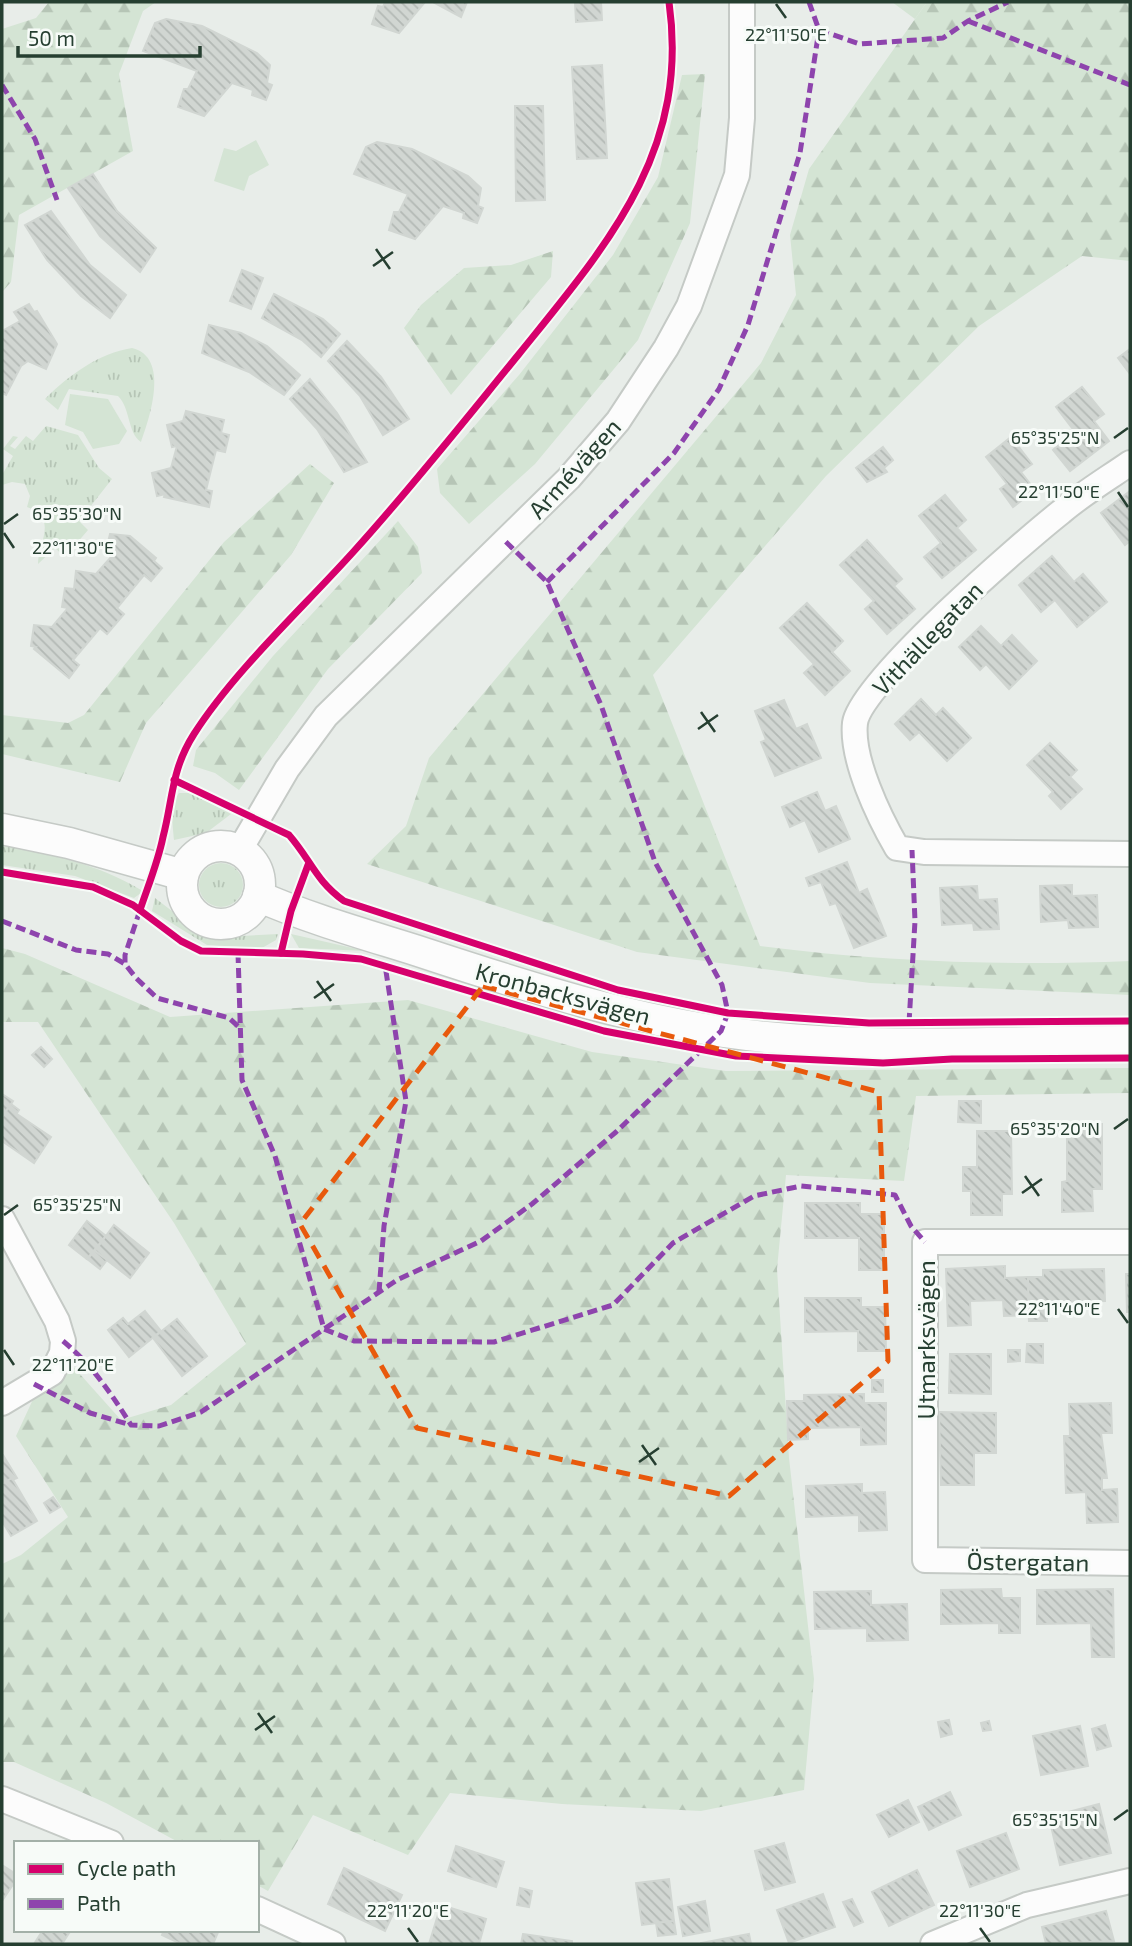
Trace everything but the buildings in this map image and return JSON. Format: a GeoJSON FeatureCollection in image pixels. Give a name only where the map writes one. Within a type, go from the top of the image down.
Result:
{"type":"FeatureCollection","features":[{"type":"Feature","properties":{"kind":"street","name":"Armévägen"},"geometry":{"type":"LineString","coordinates":[[239,851],[287,769],[326,716],[569,478],[618,421],[666,348],[689,306],[737,175],[742,118],[742,2]]}},
{"type":"Feature","properties":{"kind":"street","name":"Vithällegatan"},"geometry":{"type":"LineString","coordinates":[[1130,463],[1062,511],[917,642],[870,694],[855,721],[857,756],[897,848],[924,852],[1130,854]]}},
{"type":"Feature","properties":{"kind":"street"},"geometry":{"type":"LineString","coordinates":[[2,829],[69,842],[183,875]]}},
{"type":"Feature","properties":{"kind":"street"},"geometry":{"type":"LineString","coordinates":[[228,847],[239,851],[248,858],[258,876],[258,896],[253,907],[234,922],[210,923],[190,909],[184,899],[183,875],[196,856],[206,850],[228,847]]}},
{"type":"Feature","properties":{"kind":"street","name":"Kronbacksvägen"},"geometry":{"type":"LineString","coordinates":[[258,896],[291,911],[468,967],[617,1010],[705,1029],[817,1041],[1130,1041]]}},
{"type":"Feature","properties":{"kind":"street"},"geometry":{"type":"LineString","coordinates":[[2,1219],[57,1321],[63,1342],[62,1353],[52,1373],[2,1403]]}},
{"type":"Feature","properties":{"kind":"street","name":"Utmarksvägen"},"geometry":{"type":"LineString","coordinates":[[925,1560],[925,1242],[1130,1242]]}},
{"type":"Feature","properties":{"kind":"street","name":"Östergatan"},"geometry":{"type":"LineString","coordinates":[[925,1560],[1130,1563]]}},
{"type":"Feature","properties":{"kind":"street"},"geometry":{"type":"LineString","coordinates":[[2,1799],[106,1841]]}},
{"type":"Feature","properties":{"kind":"street"},"geometry":{"type":"LineString","coordinates":[[933,1944],[1027,1905],[1130,1881]]}},
{"type":"Feature","properties":{"kind":"street"},"geometry":{"type":"LineString","coordinates":[[259,1910],[333,1944]]}},
{"type":"Feature","properties":{"kind":"highlighted area"},"geometry":{"type":"Polygon","coordinates":[[[483,986],[879,1092],[888,1361],[729,1496],[417,1428],[300,1224],[483,986]]]}},
{"type":"Feature","properties":{"kind":"green space"},"geometry":{"type":"Polygon","coordinates":[[[49,2],[156,2],[143,11],[119,74],[133,151],[19,215],[11,282],[2,292],[2,29],[36,18],[49,2]]]}},
{"type":"Feature","properties":{"kind":"green space"},"geometry":{"type":"Polygon","coordinates":[[[892,2],[927,2],[915,19],[892,2]]]}},
{"type":"Feature","properties":{"kind":"green space"},"geometry":{"type":"Polygon","coordinates":[[[927,2],[1130,2],[1130,261],[1082,256],[979,326],[826,476],[653,675],[760,946],[852,956],[945,961],[1130,961],[1130,995],[870,983],[637,952],[367,864],[406,826],[429,758],[761,363],[796,295],[790,235],[809,169],[927,2]]]}},
{"type":"Feature","properties":{"kind":"green space"},"geometry":{"type":"Polygon","coordinates":[[[705,74],[690,223],[638,340],[535,464],[469,524],[440,493],[437,469],[519,375],[613,255],[658,177],[682,75],[705,74]]]}},
{"type":"Feature","properties":{"kind":"green space"},"geometry":{"type":"Polygon","coordinates":[[[256,140],[269,165],[249,176],[244,191],[214,181],[224,148],[236,151],[256,140]]]}},
{"type":"Feature","properties":{"kind":"green space"},"geometry":{"type":"Polygon","coordinates":[[[553,251],[551,277],[451,395],[404,328],[421,305],[464,268],[511,265],[553,251]]]}},
{"type":"Feature","properties":{"kind":"green space"},"geometry":{"type":"Polygon","coordinates":[[[132,348],[144,354],[151,363],[154,375],[152,404],[141,442],[133,432],[125,407],[118,396],[69,389],[58,410],[45,399],[85,366],[132,348]]]}},
{"type":"Feature","properties":{"kind":"green space"},"geometry":{"type":"Polygon","coordinates":[[[70,394],[108,399],[127,431],[119,444],[93,449],[83,432],[65,425],[70,394]]]}},
{"type":"Feature","properties":{"kind":"green space"},"geometry":{"type":"Polygon","coordinates":[[[46,426],[78,435],[99,468],[112,479],[79,521],[88,530],[65,557],[55,548],[38,564],[45,524],[37,512],[27,507],[30,496],[25,484],[12,482],[2,485],[2,475],[13,456],[3,449],[13,436],[18,437],[10,446],[15,449],[26,436],[33,441],[46,426]]]}},
{"type":"Feature","properties":{"kind":"green space"},"geometry":{"type":"Polygon","coordinates":[[[310,464],[334,483],[291,555],[146,723],[120,782],[2,754],[2,715],[68,723],[84,715],[224,542],[310,464]]]}},
{"type":"Feature","properties":{"kind":"green space"},"geometry":{"type":"Polygon","coordinates":[[[398,521],[418,547],[422,573],[328,669],[239,790],[215,773],[193,766],[196,750],[273,656],[398,521]]]}},
{"type":"Feature","properties":{"kind":"green space"},"geometry":{"type":"Polygon","coordinates":[[[179,793],[191,793],[231,814],[206,833],[174,840],[173,810],[179,793]]]}},
{"type":"Feature","properties":{"kind":"green space"},"geometry":{"type":"Polygon","coordinates":[[[2,844],[91,867],[125,881],[141,890],[141,893],[134,898],[75,876],[2,865],[2,844]]]}},
{"type":"Feature","properties":{"kind":"green space"},"geometry":{"type":"Polygon","coordinates":[[[221,863],[236,870],[243,885],[236,900],[221,907],[206,900],[199,885],[206,870],[221,863]]]}},
{"type":"Feature","properties":{"kind":"green space"},"geometry":{"type":"Polygon","coordinates":[[[155,898],[202,934],[221,937],[278,934],[276,940],[262,948],[207,945],[152,911],[155,898]]]}},
{"type":"Feature","properties":{"kind":"green space"},"geometry":{"type":"Polygon","coordinates":[[[291,934],[366,951],[299,948],[291,934]]]}},
{"type":"Feature","properties":{"kind":"green space"},"geometry":{"type":"Polygon","coordinates":[[[2,948],[25,954],[170,1017],[408,1000],[592,1052],[726,1071],[1130,1068],[1130,1093],[916,1096],[904,1181],[786,1175],[777,1269],[789,1458],[814,1679],[804,1790],[701,1811],[562,1804],[450,1793],[408,1855],[313,1815],[268,1891],[259,1886],[259,1841],[176,1841],[106,1803],[14,1762],[2,1762],[2,1564],[21,1555],[68,1517],[16,1436],[42,1380],[62,1354],[121,1420],[171,1405],[246,1344],[174,1223],[38,1022],[2,1022],[2,948]]]}},
{"type":"Feature","properties":{"kind":"marked path"},"geometry":{"type":"LineString","coordinates":[[809,2],[819,30],[860,44],[943,38],[968,21],[1008,2]]}},
{"type":"Feature","properties":{"kind":"marked path"},"geometry":{"type":"LineString","coordinates":[[968,21],[1130,85]]}},
{"type":"Feature","properties":{"kind":"marked path"},"geometry":{"type":"LineString","coordinates":[[547,582],[674,453],[719,389],[748,325],[800,153],[819,30]]}},
{"type":"Feature","properties":{"kind":"marked path"},"geometry":{"type":"LineString","coordinates":[[2,85],[35,139],[57,200]]}},
{"type":"Feature","properties":{"kind":"marked path"},"geometry":{"type":"LineString","coordinates":[[63,1341],[100,1380],[131,1425],[159,1426],[201,1412],[397,1280],[481,1241],[532,1204],[616,1132],[721,1031],[728,1013],[722,985],[655,862],[601,705],[547,582],[505,541]]}},
{"type":"Feature","properties":{"kind":"marked path"},"geometry":{"type":"LineString","coordinates":[[909,1023],[915,921],[912,850]]}},
{"type":"Feature","properties":{"kind":"marked path"},"geometry":{"type":"LineString","coordinates":[[140,910],[125,955],[125,964],[136,978],[157,998],[229,1018],[240,1028]]}},
{"type":"Feature","properties":{"kind":"marked path"},"geometry":{"type":"LineString","coordinates":[[2,921],[76,950],[108,954],[125,964]]}},
{"type":"Feature","properties":{"kind":"marked path"},"geometry":{"type":"LineString","coordinates":[[238,953],[242,1080],[275,1156],[324,1329],[354,1341],[494,1342],[613,1305],[673,1243],[754,1196],[801,1186],[895,1195],[911,1226],[925,1242]]}},
{"type":"Feature","properties":{"kind":"marked path"},"geometry":{"type":"LineString","coordinates":[[379,1292],[384,1226],[406,1101],[385,965]]}},
{"type":"Feature","properties":{"kind":"marked path"},"geometry":{"type":"LineString","coordinates":[[34,1384],[90,1413],[131,1425]]}},
{"type":"Feature","properties":{"kind":"cycle path"},"geometry":{"type":"LineString","coordinates":[[140,910],[156,865],[177,772],[194,734],[229,686],[397,502],[552,314],[611,234],[635,193],[654,151],[667,105],[672,56],[669,2]]}},
{"type":"Feature","properties":{"kind":"cycle path"},"geometry":{"type":"LineString","coordinates":[[174,780],[289,835],[320,877],[344,901],[618,990],[728,1013],[869,1023],[1130,1021]]}},
{"type":"Feature","properties":{"kind":"cycle path"},"geometry":{"type":"LineString","coordinates":[[281,953],[291,911],[308,865]]}},
{"type":"Feature","properties":{"kind":"cycle path"},"geometry":{"type":"LineString","coordinates":[[2,872],[93,887],[133,905],[181,941],[201,951],[361,959],[604,1031],[736,1056],[883,1063],[952,1059],[1130,1058]]}}]}
